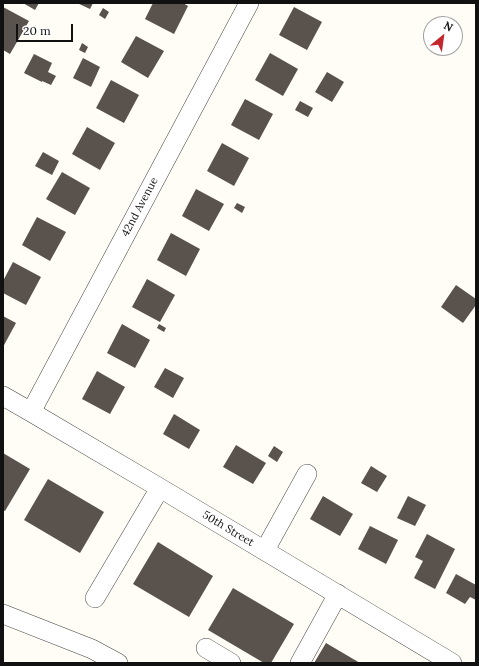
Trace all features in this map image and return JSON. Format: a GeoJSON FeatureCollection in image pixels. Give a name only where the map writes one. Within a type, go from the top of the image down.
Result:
{"type":"FeatureCollection","features":[{"type":"Feature","properties":{"kind":"street","name":"42nd Avenue"},"geometry":{"type":"LineString","coordinates":[[30,412],[249,3]]}},
{"type":"Feature","properties":{"kind":"street","name":"50th Street"},"geometry":{"type":"LineString","coordinates":[[3,396],[265,550],[452,663]]}},
{"type":"Feature","properties":{"kind":"street"},"geometry":{"type":"LineString","coordinates":[[265,550],[307,474]]}},
{"type":"Feature","properties":{"kind":"street"},"geometry":{"type":"LineString","coordinates":[[95,598],[160,488]]}},
{"type":"Feature","properties":{"kind":"street"},"geometry":{"type":"LineString","coordinates":[[300,663],[338,594]]}},
{"type":"Feature","properties":{"kind":"street"},"geometry":{"type":"LineString","coordinates":[[3,614],[92,649],[118,663]]}},
{"type":"Feature","properties":{"kind":"street"},"geometry":{"type":"LineString","coordinates":[[206,648],[231,663]]}},
{"type":"Feature","properties":{"kind":"building"},"geometry":{"type":"Polygon","coordinates":[[[23,3],[39,3],[35,10],[23,3]]]}},
{"type":"Feature","properties":{"kind":"building"},"geometry":{"type":"Polygon","coordinates":[[[77,3],[93,3],[90,9],[77,3]]]}},
{"type":"Feature","properties":{"kind":"building"},"geometry":{"type":"Polygon","coordinates":[[[153,3],[183,3],[188,6],[174,34],[145,19],[153,3]]]}},
{"type":"Feature","properties":{"kind":"building"},"geometry":{"type":"Polygon","coordinates":[[[3,7],[29,21],[10,54],[3,50],[3,7]]]}},
{"type":"Feature","properties":{"kind":"building"},"geometry":{"type":"Polygon","coordinates":[[[294,7],[322,22],[307,50],[279,35],[294,7]]]}},
{"type":"Feature","properties":{"kind":"building"},"geometry":{"type":"Polygon","coordinates":[[[103,8],[109,12],[105,19],[99,15],[103,8]]]}},
{"type":"Feature","properties":{"kind":"building"},"geometry":{"type":"Polygon","coordinates":[[[136,36],[164,51],[148,78],[121,62],[136,36]]]}},
{"type":"Feature","properties":{"kind":"building"},"geometry":{"type":"Polygon","coordinates":[[[82,43],[88,47],[85,53],[79,50],[82,43]]]}},
{"type":"Feature","properties":{"kind":"building"},"geometry":{"type":"Polygon","coordinates":[[[270,53],[298,69],[283,96],[255,80],[270,53]]]}},
{"type":"Feature","properties":{"kind":"building"},"geometry":{"type":"Polygon","coordinates":[[[34,54],[52,63],[48,72],[56,76],[51,85],[24,73],[34,54]]]}},
{"type":"Feature","properties":{"kind":"building"},"geometry":{"type":"Polygon","coordinates":[[[83,58],[100,67],[91,87],[73,78],[83,58]]]}},
{"type":"Feature","properties":{"kind":"building"},"geometry":{"type":"Polygon","coordinates":[[[327,72],[344,82],[332,102],[315,92],[327,72]]]}},
{"type":"Feature","properties":{"kind":"building"},"geometry":{"type":"Polygon","coordinates":[[[111,80],[139,95],[124,123],[96,108],[111,80]]]}},
{"type":"Feature","properties":{"kind":"building"},"geometry":{"type":"Polygon","coordinates":[[[245,99],[273,114],[259,140],[231,125],[245,99]]]}},
{"type":"Feature","properties":{"kind":"building"},"geometry":{"type":"Polygon","coordinates":[[[300,101],[313,108],[308,117],[295,110],[300,101]]]}},
{"type":"Feature","properties":{"kind":"building"},"geometry":{"type":"Polygon","coordinates":[[[87,127],[115,143],[100,170],[72,154],[87,127]]]}},
{"type":"Feature","properties":{"kind":"building"},"geometry":{"type":"Polygon","coordinates":[[[222,143],[249,158],[234,186],[207,171],[222,143]]]}},
{"type":"Feature","properties":{"kind":"building"},"geometry":{"type":"Polygon","coordinates":[[[43,152],[59,161],[52,175],[35,166],[43,152]]]}},
{"type":"Feature","properties":{"kind":"building"},"geometry":{"type":"Polygon","coordinates":[[[62,172],[90,188],[75,215],[46,199],[62,172]]]}},
{"type":"Feature","properties":{"kind":"building"},"geometry":{"type":"Polygon","coordinates":[[[196,189],[224,204],[209,231],[182,216],[196,189]]]}},
{"type":"Feature","properties":{"kind":"building"},"geometry":{"type":"Polygon","coordinates":[[[237,203],[245,207],[242,213],[234,208],[237,203]]]}},
{"type":"Feature","properties":{"kind":"building"},"geometry":{"type":"Polygon","coordinates":[[[37,217],[66,232],[50,261],[22,245],[37,217]]]}},
{"type":"Feature","properties":{"kind":"building"},"geometry":{"type":"Polygon","coordinates":[[[171,233],[200,249],[186,276],[157,260],[171,233]]]}},
{"type":"Feature","properties":{"kind":"building"},"geometry":{"type":"Polygon","coordinates":[[[13,262],[41,277],[26,305],[3,293],[3,281],[13,262]]]}},
{"type":"Feature","properties":{"kind":"building"},"geometry":{"type":"Polygon","coordinates":[[[147,279],[175,295],[160,322],[132,307],[147,279]]]}},
{"type":"Feature","properties":{"kind":"building"},"geometry":{"type":"Polygon","coordinates":[[[456,285],[476,299],[476,305],[463,323],[441,307],[456,285]]]}},
{"type":"Feature","properties":{"kind":"building"},"geometry":{"type":"Polygon","coordinates":[[[3,316],[16,323],[3,347],[3,316]]]}},
{"type":"Feature","properties":{"kind":"building"},"geometry":{"type":"Polygon","coordinates":[[[122,324],[150,340],[135,368],[107,353],[122,324]]]}},
{"type":"Feature","properties":{"kind":"building"},"geometry":{"type":"Polygon","coordinates":[[[159,324],[166,328],[164,332],[157,328],[159,324]]]}},
{"type":"Feature","properties":{"kind":"building"},"geometry":{"type":"Polygon","coordinates":[[[165,368],[184,378],[173,398],[154,387],[165,368]]]}},
{"type":"Feature","properties":{"kind":"building"},"geometry":{"type":"Polygon","coordinates":[[[97,371],[125,387],[110,414],[82,399],[97,371]]]}},
{"type":"Feature","properties":{"kind":"building"},"geometry":{"type":"Polygon","coordinates":[[[174,414],[200,430],[189,449],[163,434],[174,414]]]}},
{"type":"Feature","properties":{"kind":"building"},"geometry":{"type":"Polygon","coordinates":[[[236,445],[266,463],[253,484],[223,467],[236,445]]]}},
{"type":"Feature","properties":{"kind":"building"},"geometry":{"type":"Polygon","coordinates":[[[274,446],[283,452],[277,462],[268,456],[274,446]]]}},
{"type":"Feature","properties":{"kind":"building"},"geometry":{"type":"Polygon","coordinates":[[[3,453],[30,469],[5,511],[3,510],[3,453]]]}},
{"type":"Feature","properties":{"kind":"building"},"geometry":{"type":"Polygon","coordinates":[[[371,466],[387,476],[377,492],[361,483],[371,466]]]}},
{"type":"Feature","properties":{"kind":"building"},"geometry":{"type":"Polygon","coordinates":[[[48,479],[104,512],[80,553],[24,520],[48,479]]]}},
{"type":"Feature","properties":{"kind":"building"},"geometry":{"type":"Polygon","coordinates":[[[323,496],[353,514],[340,536],[310,519],[323,496]]]}},
{"type":"Feature","properties":{"kind":"building"},"geometry":{"type":"Polygon","coordinates":[[[408,496],[426,505],[415,526],[397,518],[408,496]]]}},
{"type":"Feature","properties":{"kind":"building"},"geometry":{"type":"Polygon","coordinates":[[[370,526],[398,540],[386,564],[358,549],[370,526]]]}},
{"type":"Feature","properties":{"kind":"building"},"geometry":{"type":"Polygon","coordinates":[[[427,534],[455,549],[435,589],[414,578],[423,561],[415,557],[427,534]]]}},
{"type":"Feature","properties":{"kind":"building"},"geometry":{"type":"Polygon","coordinates":[[[158,542],[213,576],[189,617],[133,584],[158,542]]]}},
{"type":"Feature","properties":{"kind":"building"},"geometry":{"type":"Polygon","coordinates":[[[456,574],[476,585],[476,600],[470,597],[465,604],[446,593],[456,574]]]}},
{"type":"Feature","properties":{"kind":"building"},"geometry":{"type":"Polygon","coordinates":[[[233,588],[294,624],[271,663],[264,663],[208,630],[233,588]]]}},
{"type":"Feature","properties":{"kind":"building"},"geometry":{"type":"Polygon","coordinates":[[[326,643],[360,663],[314,663],[326,643]]]}}]}
